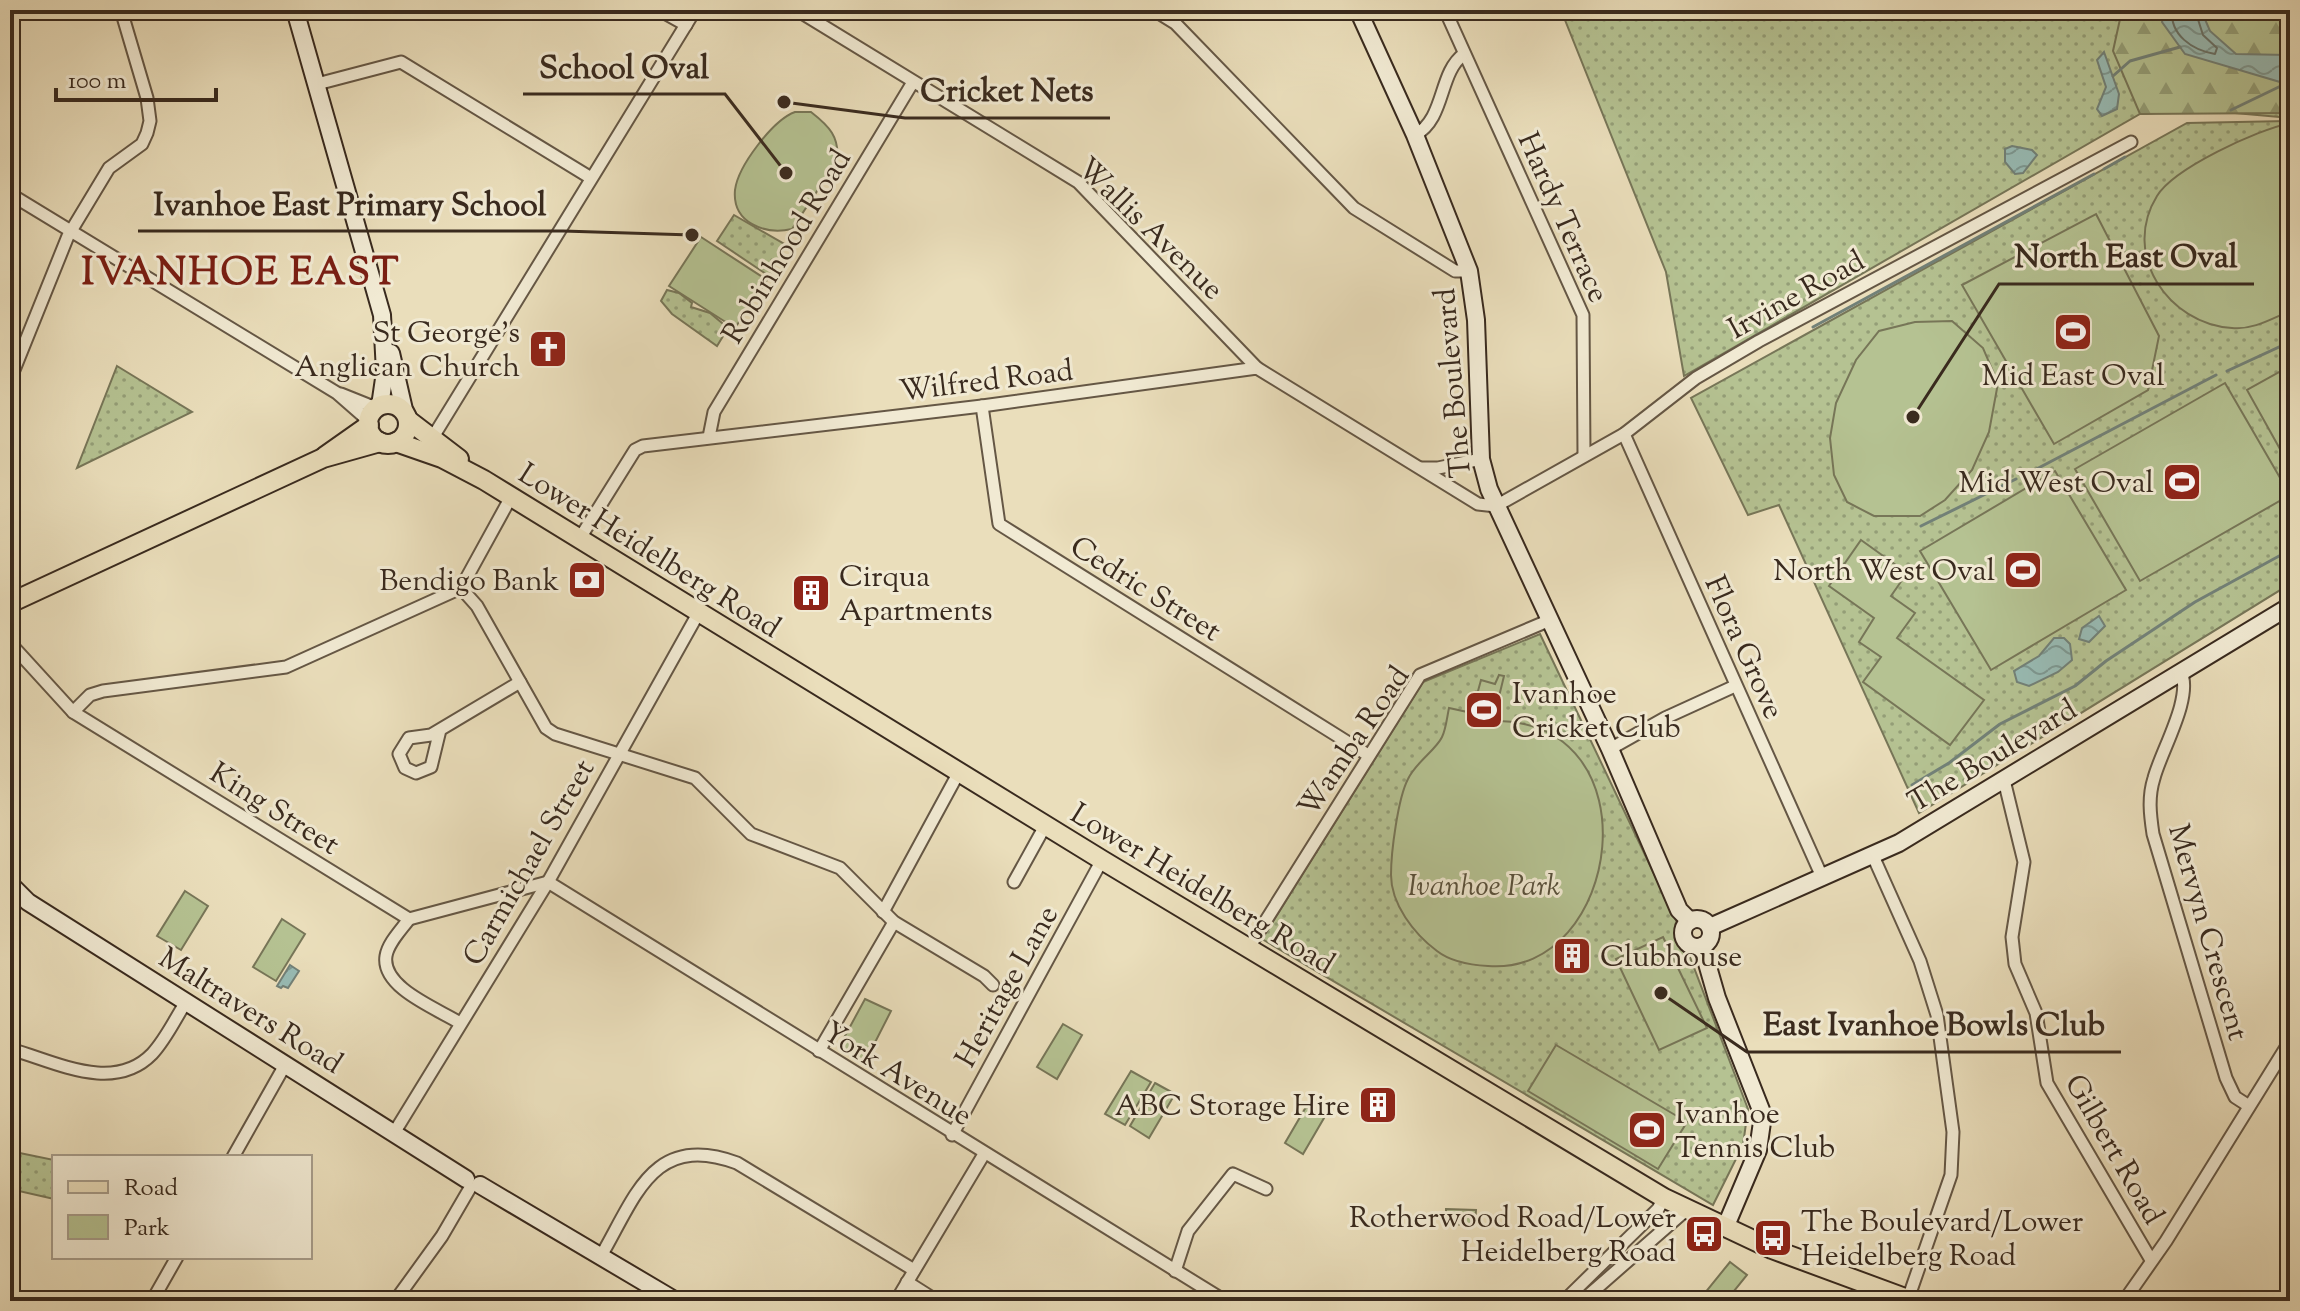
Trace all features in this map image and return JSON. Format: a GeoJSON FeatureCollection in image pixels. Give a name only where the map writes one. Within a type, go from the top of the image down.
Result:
{"type":"FeatureCollection","features":[{"type":"Feature","properties":{"kind":"main road"},"geometry":{"type":"LineString","coordinates":[[10,603],[323,458],[388,442],[406,433],[407,417],[390,404],[323,458]]}},
{"type":"Feature","properties":{"kind":"main road"},"geometry":{"type":"LineString","coordinates":[[373,415],[372,435],[388,442]]}},
{"type":"Feature","properties":{"kind":"main road","name":"Lower Heidelberg Road"},"geometry":{"type":"LineString","coordinates":[[407,417],[484,480]]}},
{"type":"Feature","properties":{"kind":"main road","name":"Lower Heidelberg Road"},"geometry":{"type":"LineString","coordinates":[[388,442],[442,458],[484,480],[1045,826],[1664,1198],[1725,1228],[1905,1299]]}},
{"type":"Feature","properties":{"kind":"street"},"geometry":{"type":"LineString","coordinates":[[10,380],[71,231],[109,168],[142,144],[150,121],[147,98],[121,10]]}},
{"type":"Feature","properties":{"kind":"street"},"geometry":{"type":"LineString","coordinates":[[295,10],[407,417]]}},
{"type":"Feature","properties":{"kind":"street"},"geometry":{"type":"LineString","coordinates":[[659,10],[686,25]]}},
{"type":"Feature","properties":{"kind":"street"},"geometry":{"type":"LineString","coordinates":[[433,437],[695,10]]}},
{"type":"Feature","properties":{"kind":"street","name":"Wallis Avenue"},"geometry":{"type":"LineString","coordinates":[[797,10],[1078,182],[1257,368]]}},
{"type":"Feature","properties":{"kind":"street"},"geometry":{"type":"LineString","coordinates":[[1154,10],[1175,23],[1354,208],[1455,271],[1469,271]]}},
{"type":"Feature","properties":{"kind":"street","name":"The Boulevard"},"geometry":{"type":"LineString","coordinates":[[1358,10],[1415,135],[1469,271],[1476,320],[1481,459],[1496,506],[1610,749],[1679,910],[1690,921]]}},
{"type":"Feature","properties":{"kind":"street","name":"Hardy Terrace"},"geometry":{"type":"LineString","coordinates":[[1445,10],[1583,315],[1584,455]]}},
{"type":"Feature","properties":{"kind":"street"},"geometry":{"type":"LineString","coordinates":[[1415,135],[1427,128],[1454,65],[1464,54]]}},
{"type":"Feature","properties":{"kind":"street"},"geometry":{"type":"LineString","coordinates":[[317,84],[401,62],[591,178]]}},
{"type":"Feature","properties":{"kind":"street","name":"Robinhood Road"},"geometry":{"type":"LineString","coordinates":[[709,437],[714,412],[913,82]]}},
{"type":"Feature","properties":{"kind":"street","name":"Irvine Road"},"geometry":{"type":"LineString","coordinates":[[1496,506],[1624,434],[1696,378],[1759,341],[2131,142]]}},
{"type":"Feature","properties":{"kind":"street"},"geometry":{"type":"LineString","coordinates":[[10,194],[373,415],[385,372],[384,328]]}},
{"type":"Feature","properties":{"kind":"street"},"geometry":{"type":"LineString","coordinates":[[1257,368],[1478,504],[1496,506]]}},
{"type":"Feature","properties":{"kind":"street","name":"Wilfred Road"},"geometry":{"type":"LineString","coordinates":[[580,538],[635,450],[709,437],[982,406],[1257,368]]}},
{"type":"Feature","properties":{"kind":"street","name":"Cedric Street"},"geometry":{"type":"LineString","coordinates":[[982,406],[999,524],[1368,755]]}},
{"type":"Feature","properties":{"kind":"street","name":"Flora Grove"},"geometry":{"type":"LineString","coordinates":[[1624,434],[1823,879]]}},
{"type":"Feature","properties":{"kind":"street"},"geometry":{"type":"LineString","coordinates":[[1420,468],[1438,468],[1481,459]]}},
{"type":"Feature","properties":{"kind":"street"},"geometry":{"type":"LineString","coordinates":[[73,712],[90,695],[103,691],[286,667],[461,588],[511,497]]}},
{"type":"Feature","properties":{"kind":"street"},"geometry":{"type":"LineString","coordinates":[[461,588],[477,606],[546,728],[555,734],[695,778],[751,834],[840,868],[894,922],[984,976],[993,985]]}},
{"type":"Feature","properties":{"kind":"street","name":"The Boulevard"},"geometry":{"type":"LineString","coordinates":[[1710,927],[1873,856],[2290,606]]}},
{"type":"Feature","properties":{"kind":"street","name":"Carmichael Street"},"geometry":{"type":"LineString","coordinates":[[394,1133],[548,882],[699,612]]}},
{"type":"Feature","properties":{"kind":"street","name":"Wamba Road"},"geometry":{"type":"LineString","coordinates":[[1248,949],[1420,675],[1550,620]]}},
{"type":"Feature","properties":{"kind":"street","name":"King Street"},"geometry":{"type":"LineString","coordinates":[[10,643],[73,712],[409,919]]}},
{"type":"Feature","properties":{"kind":"street","name":"Mervyn Crescent"},"geometry":{"type":"LineString","coordinates":[[2181,672],[2184,695],[2150,796],[2153,834],[2226,1078],[2235,1097],[2249,1106]]}},
{"type":"Feature","properties":{"kind":"street"},"geometry":{"type":"LineString","coordinates":[[440,730],[520,682]]}},
{"type":"Feature","properties":{"kind":"street"},"geometry":{"type":"LineString","coordinates":[[1610,749],[1665,718],[1735,686]]}},
{"type":"Feature","properties":{"kind":"street"},"geometry":{"type":"LineString","coordinates":[[883,912],[959,772]]}},
{"type":"Feature","properties":{"kind":"street","name":"Gilbert Road"},"geometry":{"type":"LineString","coordinates":[[2004,780],[2024,862],[2012,937],[2015,964],[2036,1013],[2047,1083],[2151,1260]]}},
{"type":"Feature","properties":{"kind":"street"},"geometry":{"type":"LineString","coordinates":[[1014,882],[1045,826]]}},
{"type":"Feature","properties":{"kind":"street"},"geometry":{"type":"LineString","coordinates":[[1873,856],[1920,961],[1937,1015],[1953,1132],[1951,1175],[1905,1299]]}},
{"type":"Feature","properties":{"kind":"street","name":"Heritage Lane"},"geometry":{"type":"LineString","coordinates":[[952,1135],[1102,860]]}},
{"type":"Feature","properties":{"kind":"street"},"geometry":{"type":"LineString","coordinates":[[460,1023],[400,986],[387,973],[386,956],[409,919],[548,882]]}},
{"type":"Feature","properties":{"kind":"street","name":"York Avenue"},"geometry":{"type":"LineString","coordinates":[[548,882],[952,1135],[1225,1301]]}},
{"type":"Feature","properties":{"kind":"street","name":"Maltravers Road"},"geometry":{"type":"LineString","coordinates":[[10,884],[28,902],[472,1184],[601,1256],[651,1295],[676,1301]]}},
{"type":"Feature","properties":{"kind":"street"},"geometry":{"type":"LineString","coordinates":[[1690,921],[1703,921],[1710,927],[1709,940],[1702,946],[1693,946],[1686,941],[1683,932],[1690,921]]}},
{"type":"Feature","properties":{"kind":"street"},"geometry":{"type":"LineString","coordinates":[[819,1051],[894,922]]}},
{"type":"Feature","properties":{"kind":"street"},"geometry":{"type":"LineString","coordinates":[[1702,946],[1717,998],[1763,1115],[1753,1164],[1725,1228]]}},
{"type":"Feature","properties":{"kind":"street"},"geometry":{"type":"LineString","coordinates":[[10,1049],[96,1074],[113,1074],[152,1054],[186,1002]]}},
{"type":"Feature","properties":{"kind":"street"},"geometry":{"type":"LineString","coordinates":[[2124,1301],[2290,1041]]}},
{"type":"Feature","properties":{"kind":"street"},"geometry":{"type":"LineString","coordinates":[[234,1155],[285,1065]]}},
{"type":"Feature","properties":{"kind":"street"},"geometry":{"type":"LineString","coordinates":[[601,1256],[645,1178],[665,1160],[689,1154],[712,1154],[737,1163],[914,1270]]}},
{"type":"Feature","properties":{"kind":"street"},"geometry":{"type":"LineString","coordinates":[[896,1301],[984,1154]]}},
{"type":"Feature","properties":{"kind":"street"},"geometry":{"type":"LineString","coordinates":[[1175,1271],[1188,1231],[1233,1174],[1266,1189]]}},
{"type":"Feature","properties":{"kind":"street"},"geometry":{"type":"LineString","coordinates":[[395,1301],[442,1236],[472,1184]]}},
{"type":"Feature","properties":{"kind":"street"},"geometry":{"type":"LineString","coordinates":[[1564,1301],[1658,1209],[1664,1198]]}},
{"type":"Feature","properties":{"kind":"street"},"geometry":{"type":"LineString","coordinates":[[1582,1301],[1686,1210]]}},
{"type":"Feature","properties":{"kind":"street"},"geometry":{"type":"LineString","coordinates":[[152,1301],[176,1259]]}},
{"type":"Feature","properties":{"kind":"street"},"geometry":{"type":"LineString","coordinates":[[907,1282],[937,1301]]}},
{"type":"Feature","properties":{"kind":"green space"},"geometry":{"type":"Polygon","coordinates":[[[1561,10],[2290,10],[2290,118],[2201,110],[2140,114],[1684,376],[1666,272],[1561,10]]]}},
{"type":"Feature","properties":{"kind":"green space"},"geometry":{"type":"Polygon","coordinates":[[[2122,10],[2290,10],[2290,113],[2140,114],[2113,51],[2122,10]]]}},
{"type":"Feature","properties":{"kind":"green space"},"geometry":{"type":"Polygon","coordinates":[[[795,112],[811,112],[828,127],[837,145],[837,161],[792,229],[761,228],[739,211],[735,190],[743,169],[767,134],[795,112]]]}},
{"type":"Feature","properties":{"kind":"green space"},"geometry":{"type":"Polygon","coordinates":[[[2290,121],[2290,584],[1919,813],[1779,505],[1748,515],[1691,398],[2187,123],[2290,121]]]}},
{"type":"Feature","properties":{"kind":"green space"},"geometry":{"type":"Polygon","coordinates":[[[2290,123],[2290,311],[2247,327],[2209,324],[2188,314],[2171,300],[2157,282],[2148,262],[2145,241],[2147,218],[2166,185],[2198,162],[2258,133],[2290,123]]]}},
{"type":"Feature","properties":{"kind":"green space","name":"Mid East Oval"},"geometry":{"type":"Polygon","coordinates":[[[2096,214],[2159,336],[2148,390],[2054,444],[1962,285],[2096,214]]]}},
{"type":"Feature","properties":{"kind":"green space"},"geometry":{"type":"Polygon","coordinates":[[[734,215],[786,245],[769,276],[717,241],[734,215]]]}},
{"type":"Feature","properties":{"kind":"green space"},"geometry":{"type":"Polygon","coordinates":[[[701,237],[767,280],[735,328],[669,286],[701,237]]]}},
{"type":"Feature","properties":{"kind":"green space"},"geometry":{"type":"Polygon","coordinates":[[[667,290],[679,293],[692,303],[691,307],[710,313],[728,328],[717,346],[672,314],[661,301],[667,290]]]}},
{"type":"Feature","properties":{"kind":"green space"},"geometry":{"type":"Polygon","coordinates":[[[1952,321],[1983,348],[1998,383],[1989,432],[1972,470],[1945,500],[1920,516],[1874,516],[1847,502],[1834,475],[1830,438],[1836,403],[1856,360],[1879,331],[1915,322],[1952,321]]]}},
{"type":"Feature","properties":{"kind":"green space"},"geometry":{"type":"Polygon","coordinates":[[[117,366],[192,412],[77,468],[117,366]]]}},
{"type":"Feature","properties":{"kind":"green space"},"geometry":{"type":"Polygon","coordinates":[[[2290,366],[2290,467],[2247,390],[2290,366]]]}},
{"type":"Feature","properties":{"kind":"green space","name":"Mid West Oval"},"geometry":{"type":"Polygon","coordinates":[[[2225,383],[2290,495],[2140,581],[2075,469],[2225,383]]]}},
{"type":"Feature","properties":{"kind":"green space","name":"North West Oval"},"geometry":{"type":"Polygon","coordinates":[[[2055,471],[2126,590],[1991,670],[1920,551],[2055,471]]]}},
{"type":"Feature","properties":{"kind":"green space"},"geometry":{"type":"Polygon","coordinates":[[[1861,540],[1907,573],[1891,596],[1915,613],[1897,638],[1984,700],[1950,745],[1863,682],[1881,657],[1859,642],[1874,618],[1829,586],[1861,540]]]}},
{"type":"Feature","properties":{"kind":"green space","name":"Ivanhoe Park"},"geometry":{"type":"Polygon","coordinates":[[[1540,634],[1675,918],[1748,1109],[1743,1145],[1713,1205],[1262,939],[1423,682],[1540,634]]]}},
{"type":"Feature","properties":{"kind":"green space"},"geometry":{"type":"Polygon","coordinates":[[[1499,675],[1504,676],[1493,721],[1546,731],[1581,760],[1599,801],[1602,847],[1592,893],[1568,932],[1533,959],[1488,966],[1448,958],[1420,936],[1399,907],[1392,886],[1391,865],[1398,812],[1408,779],[1442,737],[1449,708],[1472,713],[1481,680],[1495,684],[1499,675]]]}},
{"type":"Feature","properties":{"kind":"green space"},"geometry":{"type":"Polygon","coordinates":[[[185,891],[208,906],[181,950],[157,936],[185,891]]]}},
{"type":"Feature","properties":{"kind":"green space"},"geometry":{"type":"Polygon","coordinates":[[[282,919],[305,934],[276,981],[253,967],[282,919]]]}},
{"type":"Feature","properties":{"kind":"green space"},"geometry":{"type":"Polygon","coordinates":[[[1663,937],[1707,1028],[1659,1050],[1616,959],[1663,937]]]}},
{"type":"Feature","properties":{"kind":"green space"},"geometry":{"type":"Polygon","coordinates":[[[865,999],[891,1011],[865,1062],[839,1047],[865,999]]]}},
{"type":"Feature","properties":{"kind":"green space"},"geometry":{"type":"Polygon","coordinates":[[[1063,1024],[1082,1035],[1057,1079],[1037,1067],[1063,1024]]]}},
{"type":"Feature","properties":{"kind":"green space"},"geometry":{"type":"Polygon","coordinates":[[[1556,1045],[1687,1122],[1658,1169],[1528,1091],[1556,1045]]]}},
{"type":"Feature","properties":{"kind":"green space"},"geometry":{"type":"Polygon","coordinates":[[[1131,1071],[1151,1082],[1125,1125],[1105,1114],[1131,1071]]]}},
{"type":"Feature","properties":{"kind":"green space"},"geometry":{"type":"Polygon","coordinates":[[[1155,1083],[1175,1094],[1149,1138],[1130,1126],[1155,1083]]]}},
{"type":"Feature","properties":{"kind":"green space"},"geometry":{"type":"Polygon","coordinates":[[[1306,1107],[1324,1118],[1303,1154],[1285,1143],[1306,1107]]]}},
{"type":"Feature","properties":{"kind":"green space"},"geometry":{"type":"Polygon","coordinates":[[[10,1151],[52,1160],[52,1199],[10,1189],[10,1151]]]}},
{"type":"Feature","properties":{"kind":"green space"},"geometry":{"type":"Polygon","coordinates":[[[1446,1209],[1476,1210],[1475,1225],[1446,1224],[1446,1209]]]}},
{"type":"Feature","properties":{"kind":"green space"},"geometry":{"type":"Polygon","coordinates":[[[1730,1262],[1747,1275],[1726,1301],[1713,1301],[1704,1294],[1730,1262]]]}},
{"type":"Feature","properties":{"kind":"water"},"geometry":{"type":"Polygon","coordinates":[[[2165,10],[2201,10],[2210,31],[2236,54],[2290,55],[2290,85],[2185,54],[2162,22],[2165,10]]]}},
{"type":"Feature","properties":{"kind":"water"},"geometry":{"type":"Polygon","coordinates":[[[2104,52],[2119,94],[2117,109],[2102,116],[2097,109],[2106,87],[2097,60],[2104,52]]]}},
{"type":"Feature","properties":{"kind":"water"},"geometry":{"type":"Polygon","coordinates":[[[2012,146],[2032,150],[2037,155],[2023,173],[2015,174],[2005,162],[2005,149],[2012,146]]]}},
{"type":"Feature","properties":{"kind":"water"},"geometry":{"type":"Polygon","coordinates":[[[2099,616],[2105,626],[2089,642],[2079,639],[2082,628],[2099,616]]]}},
{"type":"Feature","properties":{"kind":"water"},"geometry":{"type":"Polygon","coordinates":[[[2054,638],[2064,638],[2070,644],[2072,660],[2058,672],[2029,686],[2017,682],[2014,671],[2039,656],[2054,638]]]}},
{"type":"Feature","properties":{"kind":"water"},"geometry":{"type":"Polygon","coordinates":[[[290,965],[299,971],[288,988],[277,986],[290,965]]]}},
{"type":"Feature","properties":{"kind":"waterway"},"geometry":{"type":"LineString","coordinates":[[2113,76],[2130,61],[2180,47]]}},
{"type":"Feature","properties":{"kind":"waterway"},"geometry":{"type":"LineString","coordinates":[[2231,110],[2285,84]]}},
{"type":"Feature","properties":{"kind":"waterway"},"geometry":{"type":"LineString","coordinates":[[2104,169],[2125,157]]}},
{"type":"Feature","properties":{"kind":"waterway"},"geometry":{"type":"LineString","coordinates":[[1813,327],[2094,174]]}},
{"type":"Feature","properties":{"kind":"waterway"},"geometry":{"type":"LineString","coordinates":[[2227,371],[2290,342]]}},
{"type":"Feature","properties":{"kind":"waterway"},"geometry":{"type":"LineString","coordinates":[[2027,474],[2216,375]]}},
{"type":"Feature","properties":{"kind":"waterway"},"geometry":{"type":"LineString","coordinates":[[1921,526],[2016,479]]}},
{"type":"Feature","properties":{"kind":"waterway"},"geometry":{"type":"LineString","coordinates":[[1912,785],[1949,763],[2000,724],[2075,686],[2106,661],[2195,602],[2290,550]]}},
{"type":"Feature","properties":{"kind":"place","name":"Cricket Nets"},"geometry":{"type":"Point","coordinates":[784,102]}},
{"type":"Feature","properties":{"kind":"place","name":"School Oval"},"geometry":{"type":"Point","coordinates":[786,173]}},
{"type":"Feature","properties":{"kind":"place","name":"Ivanhoe East Primary School"},"geometry":{"type":"Point","coordinates":[692,235]}},
{"type":"Feature","properties":{"kind":"place","name":"Mid East Oval"},"geometry":{"type":"Point","coordinates":[2073,332]}},
{"type":"Feature","properties":{"kind":"place","name":"St George's Anglican Church"},"geometry":{"type":"Point","coordinates":[548,349]}},
{"type":"Feature","properties":{"kind":"place","name":"North East Oval"},"geometry":{"type":"Point","coordinates":[1913,417]}},
{"type":"Feature","properties":{"kind":"place","name":"Mid West Oval"},"geometry":{"type":"Point","coordinates":[2182,482]}},
{"type":"Feature","properties":{"kind":"place","name":"North West Oval"},"geometry":{"type":"Point","coordinates":[2023,570]}},
{"type":"Feature","properties":{"kind":"place","name":"Bendigo Bank"},"geometry":{"type":"Point","coordinates":[587,580]}},
{"type":"Feature","properties":{"kind":"place","name":"Cirqua Apartments"},"geometry":{"type":"Point","coordinates":[811,593]}},
{"type":"Feature","properties":{"kind":"place","name":"Ivanhoe Cricket Club"},"geometry":{"type":"Point","coordinates":[1484,710]}},
{"type":"Feature","properties":{"kind":"place","name":"Clubhouse"},"geometry":{"type":"Point","coordinates":[1572,956]}},
{"type":"Feature","properties":{"kind":"place","name":"East Ivanhoe Bowls Club"},"geometry":{"type":"Point","coordinates":[1661,993]}},
{"type":"Feature","properties":{"kind":"place","name":"ABC Storage Hire"},"geometry":{"type":"Point","coordinates":[1378,1105]}},
{"type":"Feature","properties":{"kind":"place","name":"Ivanhoe Tennis Club"},"geometry":{"type":"Point","coordinates":[1647,1130]}},
{"type":"Feature","properties":{"kind":"place","name":"Rotherwood Road/Lower Heidelberg Road"},"geometry":{"type":"Point","coordinates":[1704,1234]}},
{"type":"Feature","properties":{"kind":"place","name":"The Boulevard/Lower Heidelberg Road"},"geometry":{"type":"Point","coordinates":[1773,1238]}},
{"type":"Feature","properties":{"kind":"district","name":"IVANHOE EAST"},"geometry":{"type":"Point","coordinates":[241,271]}}]}
